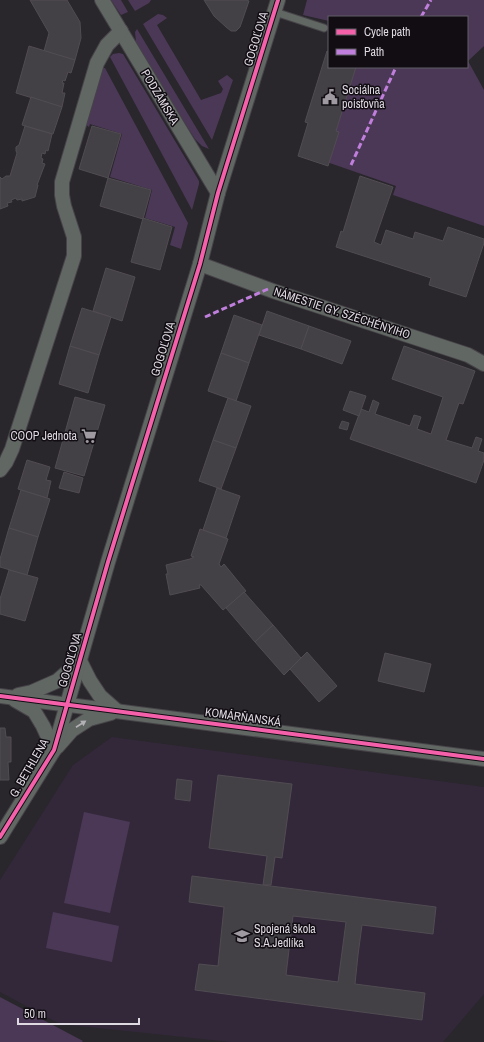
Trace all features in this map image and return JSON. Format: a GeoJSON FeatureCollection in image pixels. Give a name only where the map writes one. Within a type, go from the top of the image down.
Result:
{"type":"FeatureCollection","features":[{"type":"Feature","properties":{"kind":"street","name":"PODZÁMSKA"},"geometry":{"type":"LineString","coordinates":[[102,0],[218,193]]}},
{"type":"Feature","properties":{"kind":"street","name":"GOGOĽOVA"},"geometry":{"type":"LineString","coordinates":[[67,704],[108,562],[200,264],[218,193],[276,6]]}},
{"type":"Feature","properties":{"kind":"street"},"geometry":{"type":"LineString","coordinates":[[0,470],[6,462],[12,449],[74,256],[74,237],[64,206],[62,182],[97,63],[107,45],[120,31]]}},
{"type":"Feature","properties":{"kind":"street","name":"NÁMESTIE GY. SZÉCHÉNYIHO"},"geometry":{"type":"LineString","coordinates":[[200,264],[468,355],[484,364]]}},
{"type":"Feature","properties":{"kind":"street"},"geometry":{"type":"LineString","coordinates":[[5,697],[32,692],[57,681],[80,661],[90,681],[100,696],[116,711]]}},
{"type":"Feature","properties":{"kind":"street"},"geometry":{"type":"LineString","coordinates":[[5,697],[34,711],[54,750],[72,730],[89,719],[116,711]]}},
{"type":"Feature","properties":{"kind":"street","name":"KOMÁRŇANSKÁ"},"geometry":{"type":"LineString","coordinates":[[5,697],[484,759]]}},
{"type":"Feature","properties":{"kind":"street","name":"G. BETHLENA"},"geometry":{"type":"LineString","coordinates":[[0,837],[54,750],[67,704]]}},
{"type":"Feature","properties":{"kind":"lane"},"geometry":{"type":"LineString","coordinates":[[276,6],[324,28]]}},
{"type":"Feature","properties":{"kind":"shaded area"},"geometry":{"type":"Polygon","coordinates":[[[111,0],[121,0],[128,12],[121,15],[111,0]]]}},
{"type":"Feature","properties":{"kind":"shaded area"},"geometry":{"type":"Polygon","coordinates":[[[128,0],[151,0],[149,3],[135,11],[128,0]]]}},
{"type":"Feature","properties":{"kind":"shaded area"},"geometry":{"type":"Polygon","coordinates":[[[307,0],[484,0],[484,46],[468,61],[468,16],[328,16],[328,21],[303,15],[307,0]]]}},
{"type":"Feature","properties":{"kind":"shaded area"},"geometry":{"type":"Polygon","coordinates":[[[158,14],[167,18],[157,25],[201,100],[221,93],[223,89],[218,81],[227,75],[233,80],[212,140],[143,24],[158,14]]]}},
{"type":"Feature","properties":{"kind":"shaded area"},"geometry":{"type":"Polygon","coordinates":[[[137,29],[209,149],[202,146],[195,139],[164,90],[136,42],[135,32],[137,29]]]}},
{"type":"Feature","properties":{"kind":"shaded area"},"geometry":{"type":"Polygon","coordinates":[[[113,54],[123,54],[199,181],[192,210],[110,57],[113,54]]]}},
{"type":"Feature","properties":{"kind":"shaded area"},"geometry":{"type":"Polygon","coordinates":[[[468,61],[484,90],[484,226],[393,195],[396,186],[321,160],[352,68],[468,68],[468,61]]]}},
{"type":"Feature","properties":{"kind":"shaded area"},"geometry":{"type":"Polygon","coordinates":[[[99,68],[105,68],[188,223],[181,249],[170,245],[175,227],[145,218],[152,190],[110,177],[122,134],[90,124],[89,127],[85,124],[99,68]]]}},
{"type":"Feature","properties":{"kind":"shaded area","name":"Spojená škola S.A.Jedlíka"},"geometry":{"type":"Polygon","coordinates":[[[112,737],[484,787],[484,994],[443,1042],[231,1042],[60,1024],[0,992],[0,880],[73,765],[112,737]]]}},
{"type":"Feature","properties":{"kind":"shaded area"},"geometry":{"type":"Polygon","coordinates":[[[84,812],[130,822],[110,913],[64,903],[84,812]]]}},
{"type":"Feature","properties":{"kind":"shaded area"},"geometry":{"type":"Polygon","coordinates":[[[53,912],[119,926],[112,962],[46,948],[53,912]]]}},
{"type":"Feature","properties":{"kind":"shaded area"},"geometry":{"type":"Polygon","coordinates":[[[0,997],[83,1041],[0,1042],[0,997]]]}},
{"type":"Feature","properties":{"kind":"building"},"geometry":{"type":"Polygon","coordinates":[[[30,0],[67,0],[80,22],[81,38],[75,60],[44,51],[49,33],[30,0]]]}},
{"type":"Feature","properties":{"kind":"building"},"geometry":{"type":"Polygon","coordinates":[[[204,0],[249,1],[240,27],[236,31],[231,31],[214,16],[204,0]]]}},
{"type":"Feature","properties":{"kind":"building"},"geometry":{"type":"Polygon","coordinates":[[[29,46],[75,60],[71,73],[68,72],[65,81],[63,80],[62,83],[64,83],[62,93],[65,93],[62,107],[16,93],[29,46]]]}},
{"type":"Feature","properties":{"kind":"building"},"geometry":{"type":"Polygon","coordinates":[[[327,51],[328,68],[356,68],[336,131],[339,132],[328,166],[298,156],[308,123],[305,122],[327,51]]]}},
{"type":"Feature","properties":{"kind":"building"},"geometry":{"type":"Polygon","coordinates":[[[31,97],[62,107],[53,134],[22,125],[31,97]]]}},
{"type":"Feature","properties":{"kind":"building"},"geometry":{"type":"Polygon","coordinates":[[[25,126],[52,134],[48,151],[46,150],[45,154],[42,153],[42,163],[45,164],[37,185],[35,197],[22,201],[22,199],[17,200],[16,198],[11,200],[12,202],[7,203],[8,206],[0,209],[0,177],[2,179],[6,176],[10,176],[17,153],[16,147],[19,145],[25,126]]]}},
{"type":"Feature","properties":{"kind":"building"},"geometry":{"type":"Polygon","coordinates":[[[92,126],[121,134],[108,178],[79,169],[92,126]]]}},
{"type":"Feature","properties":{"kind":"building"},"geometry":{"type":"Polygon","coordinates":[[[360,176],[393,187],[374,242],[381,245],[386,230],[413,239],[415,232],[443,241],[448,227],[484,239],[466,297],[429,285],[431,278],[336,247],[341,231],[343,232],[360,176]]]}},
{"type":"Feature","properties":{"kind":"building"},"geometry":{"type":"Polygon","coordinates":[[[108,178],[151,190],[143,219],[100,206],[108,178]]]}},
{"type":"Feature","properties":{"kind":"building"},"geometry":{"type":"Polygon","coordinates":[[[143,218],[172,227],[160,270],[131,262],[143,218]]]}},
{"type":"Feature","properties":{"kind":"building"},"geometry":{"type":"Polygon","coordinates":[[[106,268],[135,277],[122,321],[93,311],[106,268]]]}},
{"type":"Feature","properties":{"kind":"building"},"geometry":{"type":"Polygon","coordinates":[[[82,308],[111,317],[99,355],[70,346],[82,308]]]}},
{"type":"Feature","properties":{"kind":"building"},"geometry":{"type":"Polygon","coordinates":[[[267,311],[309,326],[301,349],[259,335],[267,311]]]}},
{"type":"Feature","properties":{"kind":"building"},"geometry":{"type":"Polygon","coordinates":[[[234,315],[262,325],[249,363],[221,353],[234,315]]]}},
{"type":"Feature","properties":{"kind":"building"},"geometry":{"type":"Polygon","coordinates":[[[309,326],[351,341],[342,364],[301,349],[309,326]]]}},
{"type":"Feature","properties":{"kind":"building"},"geometry":{"type":"Polygon","coordinates":[[[70,346],[99,355],[88,393],[59,384],[70,346]]]}},
{"type":"Feature","properties":{"kind":"building"},"geometry":{"type":"Polygon","coordinates":[[[404,346],[475,371],[463,404],[459,403],[446,440],[472,448],[476,437],[482,439],[478,451],[484,453],[484,460],[476,483],[350,439],[361,409],[369,412],[373,400],[379,403],[375,414],[410,426],[414,415],[421,417],[417,429],[431,434],[443,397],[392,379],[404,346]]]}},
{"type":"Feature","properties":{"kind":"building"},"geometry":{"type":"Polygon","coordinates":[[[221,353],[249,363],[236,401],[208,391],[221,353]]]}},
{"type":"Feature","properties":{"kind":"building"},"geometry":{"type":"Polygon","coordinates":[[[350,391],[366,396],[359,416],[343,410],[350,391]]]}},
{"type":"Feature","properties":{"kind":"building"},"geometry":{"type":"Polygon","coordinates":[[[75,397],[105,405],[84,476],[55,468],[75,397]]]}},
{"type":"Feature","properties":{"kind":"building"},"geometry":{"type":"Polygon","coordinates":[[[228,398],[251,406],[236,448],[213,440],[228,398]]]}},
{"type":"Feature","properties":{"kind":"building"},"geometry":{"type":"Polygon","coordinates":[[[342,421],[349,423],[347,430],[339,428],[342,421]]]}},
{"type":"Feature","properties":{"kind":"building"},"geometry":{"type":"Polygon","coordinates":[[[213,440],[236,448],[221,489],[199,481],[213,440]]]}},
{"type":"Feature","properties":{"kind":"building"},"geometry":{"type":"Polygon","coordinates":[[[27,460],[50,467],[46,480],[51,481],[47,498],[18,489],[27,460]]]}},
{"type":"Feature","properties":{"kind":"building"},"geometry":{"type":"Polygon","coordinates":[[[64,472],[83,478],[79,493],[59,488],[64,472]]]}},
{"type":"Feature","properties":{"kind":"building"},"geometry":{"type":"Polygon","coordinates":[[[217,488],[240,496],[226,538],[203,530],[217,488]]]}},
{"type":"Feature","properties":{"kind":"building"},"geometry":{"type":"Polygon","coordinates":[[[21,490],[50,499],[38,537],[9,528],[21,490]]]}},
{"type":"Feature","properties":{"kind":"building"},"geometry":{"type":"Polygon","coordinates":[[[9,528],[38,537],[27,575],[0,567],[0,559],[9,528]]]}},
{"type":"Feature","properties":{"kind":"building"},"geometry":{"type":"Polygon","coordinates":[[[200,529],[228,539],[219,564],[221,567],[224,564],[246,591],[223,610],[201,585],[199,585],[200,588],[170,595],[166,565],[194,557],[191,556],[200,529]]]}},
{"type":"Feature","properties":{"kind":"building"},"geometry":{"type":"Polygon","coordinates":[[[9,570],[38,578],[25,621],[0,614],[0,599],[9,570]]]}},
{"type":"Feature","properties":{"kind":"building"},"geometry":{"type":"Polygon","coordinates":[[[244,592],[273,625],[255,642],[226,608],[244,592]]]}},
{"type":"Feature","properties":{"kind":"building"},"geometry":{"type":"Polygon","coordinates":[[[273,625],[301,658],[284,675],[255,642],[273,625]]]}},
{"type":"Feature","properties":{"kind":"building"},"geometry":{"type":"Polygon","coordinates":[[[307,652],[337,686],[319,702],[290,669],[307,652]]]}},
{"type":"Feature","properties":{"kind":"building"},"geometry":{"type":"Polygon","coordinates":[[[385,653],[431,664],[424,692],[378,681],[385,653]]]}},
{"type":"Feature","properties":{"kind":"building"},"geometry":{"type":"Polygon","coordinates":[[[0,728],[5,728],[6,737],[11,737],[11,762],[8,762],[9,780],[0,780],[0,728]]]}},
{"type":"Feature","properties":{"kind":"building"},"geometry":{"type":"Polygon","coordinates":[[[218,775],[292,784],[282,858],[275,857],[271,885],[263,885],[267,856],[209,848],[218,775]]]}},
{"type":"Feature","properties":{"kind":"building"},"geometry":{"type":"Polygon","coordinates":[[[177,779],[192,781],[190,801],[175,799],[177,779]]]}},
{"type":"Feature","properties":{"kind":"building"},"geometry":{"type":"Polygon","coordinates":[[[192,876],[436,907],[433,934],[362,925],[358,955],[355,984],[425,993],[422,1020],[195,990],[199,964],[218,966],[224,907],[189,902],[192,876]],[[293,916],[286,975],[338,982],[346,922],[293,916]]]}},
{"type":"Feature","properties":{"kind":"marked path"},"geometry":{"type":"LineString","coordinates":[[422,16],[431,0]]}},
{"type":"Feature","properties":{"kind":"marked path"},"geometry":{"type":"LineString","coordinates":[[351,165],[396,68]]}},
{"type":"Feature","properties":{"kind":"marked path"},"geometry":{"type":"LineString","coordinates":[[205,317],[268,289]]}},
{"type":"Feature","properties":{"kind":"cycle path"},"geometry":{"type":"LineString","coordinates":[[0,837],[54,750],[108,562],[200,264],[218,193],[278,0]]}},
{"type":"Feature","properties":{"kind":"cycle path"},"geometry":{"type":"LineString","coordinates":[[0,696],[484,759]]}},
{"type":"Feature","properties":{"kind":"place","name":"Sociálna poisťovňa"},"geometry":{"type":"Point","coordinates":[330,97]}},
{"type":"Feature","properties":{"kind":"place","name":"COOP Jednota"},"geometry":{"type":"Point","coordinates":[89,436]}},
{"type":"Feature","properties":{"kind":"place","name":"Spojená škola S.A.Jedlíka"},"geometry":{"type":"Point","coordinates":[242,936]}}]}
